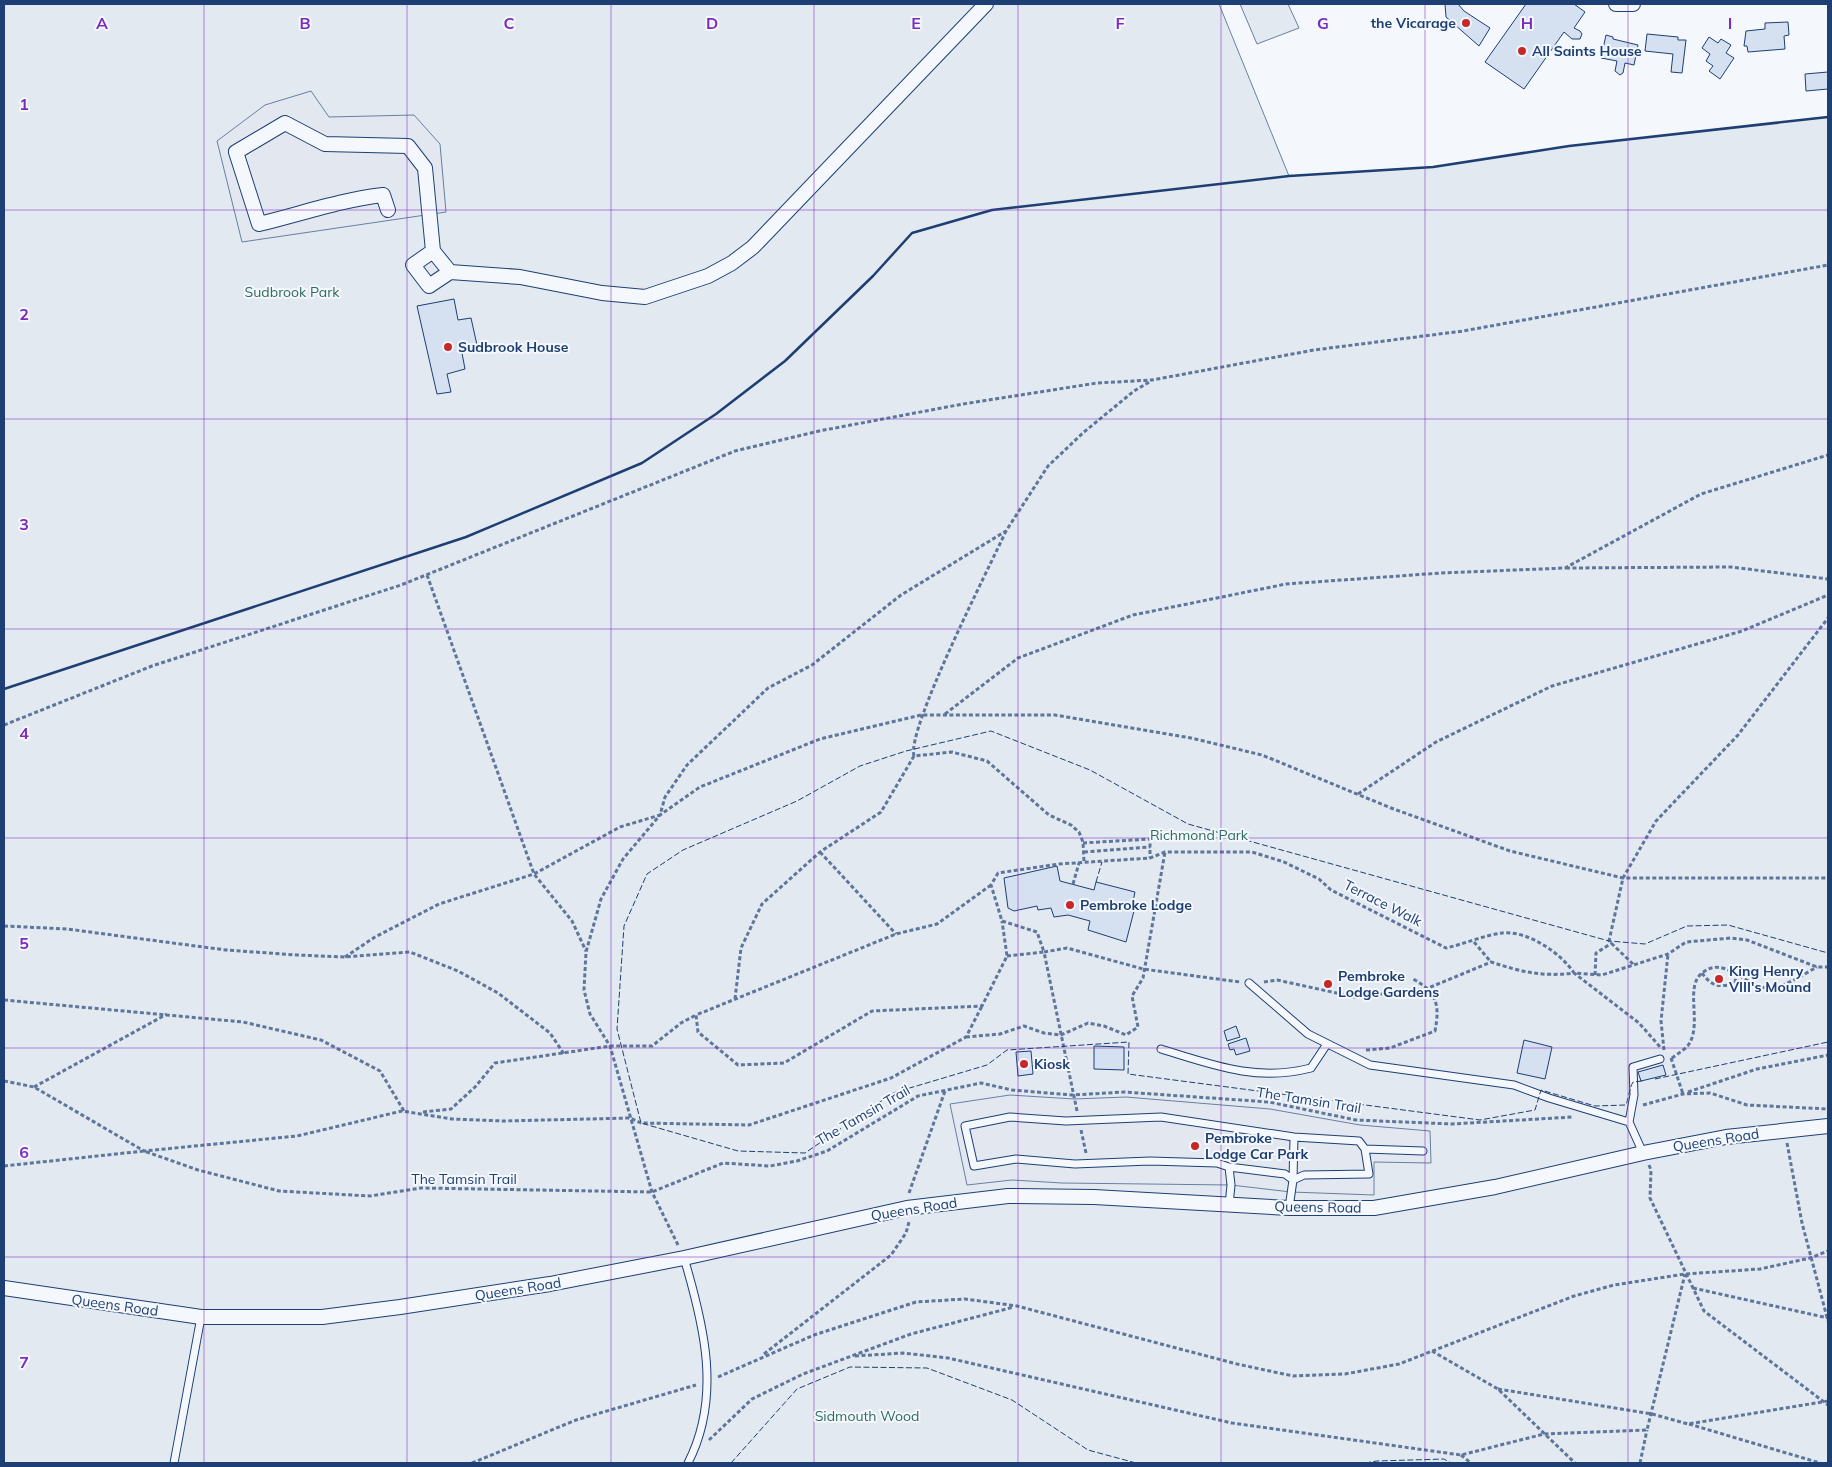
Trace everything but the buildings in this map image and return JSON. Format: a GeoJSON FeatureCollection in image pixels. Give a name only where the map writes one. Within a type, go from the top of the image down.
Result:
{"type":"FeatureCollection","features":[{"type":"Feature","properties":{"kind":"street"},"geometry":{"type":"LineString","coordinates":[[432,251],[413,265],[428,286],[450,272],[520,277],[602,293],[645,297],[708,276],[732,263],[753,247],[986,4]]}},
{"type":"Feature","properties":{"kind":"street"},"geometry":{"type":"LineString","coordinates":[[1616,4],[1633,4]]}},
{"type":"Feature","properties":{"kind":"street"},"geometry":{"type":"LineString","coordinates":[[388,210],[383,194],[350,198],[315,208],[303,214],[259,224],[236,152],[285,123],[325,144],[408,146],[425,168],[432,251],[450,272]]}},
{"type":"Feature","properties":{"kind":"street","name":"Queens Road"},"geometry":{"type":"LineString","coordinates":[[4,1288],[201,1317],[322,1317],[390,1309],[550,1284],[684,1258],[907,1208],[1008,1196],[1094,1197],[1289,1208],[1374,1208],[1495,1187],[1643,1152],[1726,1137],[1828,1126]]}},
{"type":"Feature","properties":{"kind":"lane"},"geometry":{"type":"LineString","coordinates":[[1249,984],[1308,1034],[1370,1065],[1514,1085],[1558,1101],[1629,1122]]}},
{"type":"Feature","properties":{"kind":"lane"},"geometry":{"type":"LineString","coordinates":[[1160,1049],[1228,1070],[1286,1075],[1311,1068],[1327,1044]]}},
{"type":"Feature","properties":{"kind":"lane"},"geometry":{"type":"LineString","coordinates":[[1643,1152],[1629,1122],[1630,1108],[1634,1095],[1633,1067],[1660,1059]]}},
{"type":"Feature","properties":{"kind":"lane"},"geometry":{"type":"LineString","coordinates":[[1010,1117],[1066,1121],[1161,1117],[1294,1137],[1359,1140],[1365,1149],[1369,1174],[1304,1175],[1292,1180],[1285,1174],[1229,1167],[1217,1163],[1150,1161],[1075,1164],[1016,1159],[974,1166],[965,1126],[1010,1117]]}},
{"type":"Feature","properties":{"kind":"lane"},"geometry":{"type":"LineString","coordinates":[[1289,1208],[1294,1137]]}},
{"type":"Feature","properties":{"kind":"lane"},"geometry":{"type":"LineString","coordinates":[[1365,1149],[1423,1151]]}},
{"type":"Feature","properties":{"kind":"lane"},"geometry":{"type":"LineString","coordinates":[[1229,1167],[1231,1185],[1229,1205]]}},
{"type":"Feature","properties":{"kind":"lane"},"geometry":{"type":"LineString","coordinates":[[684,1258],[699,1309],[705,1343],[708,1382],[702,1422],[689,1461]]}},
{"type":"Feature","properties":{"kind":"lane"},"geometry":{"type":"LineString","coordinates":[[174,1463],[201,1317]]}},
{"type":"Feature","properties":{"kind":"path"},"geometry":{"type":"LineString","coordinates":[[4,726],[152,666],[427,574],[735,451],[819,431],[963,404],[1097,383],[1152,380],[1314,350],[1463,331],[1828,265]]}},
{"type":"Feature","properties":{"kind":"path"},"geometry":{"type":"LineString","coordinates":[[735,999],[741,948],[762,904],[820,852],[881,812],[914,756],[912,749],[921,714],[1006,531],[1048,466],[1091,426],[1134,391],[1152,380]]}},
{"type":"Feature","properties":{"kind":"path"},"geometry":{"type":"LineString","coordinates":[[1565,568],[1701,494],[1828,455]]}},
{"type":"Feature","properties":{"kind":"path"},"geometry":{"type":"LineString","coordinates":[[660,815],[665,798],[687,765],[768,688],[812,665],[901,595],[1006,531]]}},
{"type":"Feature","properties":{"kind":"path"},"geometry":{"type":"LineString","coordinates":[[945,714],[1018,658],[1132,615],[1286,584],[1441,573],[1565,568],[1731,567],[1828,579]]}},
{"type":"Feature","properties":{"kind":"path"},"geometry":{"type":"LineString","coordinates":[[427,574],[534,874],[572,921],[586,952]]}},
{"type":"Feature","properties":{"kind":"path"},"geometry":{"type":"LineString","coordinates":[[1358,794],[1436,742],[1552,686],[1742,632],[1828,595]]}},
{"type":"Feature","properties":{"kind":"path"},"geometry":{"type":"LineString","coordinates":[[1634,964],[1609,941],[1623,878],[1656,821],[1738,735],[1828,618]]}},
{"type":"Feature","properties":{"kind":"path"},"geometry":{"type":"LineString","coordinates":[[684,1258],[652,1192],[610,1046],[590,1014],[584,990],[586,952],[601,899],[618,867],[660,815],[700,787],[820,738],[921,714],[1055,715],[1191,738],[1262,755],[1358,794],[1510,851],[1623,878],[1828,878]]}},
{"type":"Feature","properties":{"kind":"path"},"geometry":{"type":"LineString","coordinates":[[914,756],[952,752],[987,760],[1048,815],[1071,825],[1079,832],[1083,844],[1084,862]]}},
{"type":"Feature","properties":{"kind":"path"},"geometry":{"type":"LineString","coordinates":[[345,957],[375,937],[440,904],[534,874],[620,827],[660,815]]}},
{"type":"Feature","properties":{"kind":"path"},"geometry":{"type":"LineString","coordinates":[[1083,844],[1150,839],[1150,858]]}},
{"type":"Feature","properties":{"kind":"path"},"geometry":{"type":"LineString","coordinates":[[1084,852],[1150,848]]}},
{"type":"Feature","properties":{"kind":"path"},"geometry":{"type":"LineString","coordinates":[[820,852],[896,934]]}},
{"type":"Feature","properties":{"kind":"path"},"geometry":{"type":"LineString","coordinates":[[402,1111],[452,1119],[503,1121],[630,1118],[641,1123],[749,1125],[892,1078],[966,1037],[1000,1034],[1024,1026],[1044,1033],[1061,1035],[1088,1023],[1104,1026],[1126,1034],[1138,1027],[1132,996],[1143,978],[1166,852]]}},
{"type":"Feature","properties":{"kind":"path","name":"Terrace Walk"},"geometry":{"type":"LineString","coordinates":[[991,885],[998,873],[1079,862],[1150,858],[1166,852],[1252,852],[1284,862],[1319,878],[1332,890],[1446,948],[1503,933],[1520,935],[1557,952],[1574,973],[1595,975],[1668,954],[1686,942],[1731,938],[1747,940],[1817,966],[1828,967]]}},
{"type":"Feature","properties":{"kind":"path"},"geometry":{"type":"LineString","coordinates":[[1073,884],[1079,862]]}},
{"type":"Feature","properties":{"kind":"path"},"geometry":{"type":"LineString","coordinates":[[4,1081],[34,1087],[144,1151],[297,1136],[402,1111],[429,1113],[451,1109],[475,1087],[495,1063],[610,1046],[652,1046],[681,1023],[696,1015],[896,934],[937,924],[991,885],[1002,921],[1008,956],[966,1037]]}},
{"type":"Feature","properties":{"kind":"path"},"geometry":{"type":"LineString","coordinates":[[1002,921],[1037,932],[1044,952],[1008,956]]}},
{"type":"Feature","properties":{"kind":"path"},"geometry":{"type":"LineString","coordinates":[[4,926],[67,929],[226,950],[345,957],[410,952],[458,971],[498,994],[550,1033],[564,1054]]}},
{"type":"Feature","properties":{"kind":"path"},"geometry":{"type":"LineString","coordinates":[[1474,942],[1491,962]]}},
{"type":"Feature","properties":{"kind":"path"},"geometry":{"type":"LineString","coordinates":[[1595,975],[1596,953],[1612,943]]}},
{"type":"Feature","properties":{"kind":"path"},"geometry":{"type":"LineString","coordinates":[[1668,954],[1661,1021],[1664,1051],[1672,1058],[1683,1094]]}},
{"type":"Feature","properties":{"kind":"path"},"geometry":{"type":"LineString","coordinates":[[1672,1058],[1689,1044],[1694,1031],[1695,982],[1702,973],[1710,969],[1723,968],[1736,973],[1751,983],[1768,988],[1782,984],[1817,966]]}},
{"type":"Feature","properties":{"kind":"path"},"geometry":{"type":"LineString","coordinates":[[1702,973],[1709,983],[1720,987],[1736,984],[1736,973]]}},
{"type":"Feature","properties":{"kind":"path"},"geometry":{"type":"LineString","coordinates":[[1346,1053],[1390,1048],[1435,1031],[1439,1014],[1434,997],[1429,988],[1413,979]]}},
{"type":"Feature","properties":{"kind":"path"},"geometry":{"type":"LineString","coordinates":[[4,1000],[243,1022],[321,1040],[380,1071],[402,1111]]}},
{"type":"Feature","properties":{"kind":"path"},"geometry":{"type":"LineString","coordinates":[[696,1015],[698,1032],[738,1065],[784,1063],[872,1010],[982,1006]]}},
{"type":"Feature","properties":{"kind":"path"},"geometry":{"type":"LineString","coordinates":[[34,1087],[168,1014]]}},
{"type":"Feature","properties":{"kind":"path"},"geometry":{"type":"LineString","coordinates":[[1630,1108],[1683,1094],[1757,1069],[1828,1055]]}},
{"type":"Feature","properties":{"kind":"path","name":"The Tamsin Trail"},"geometry":{"type":"LineString","coordinates":[[4,1166],[144,1151],[198,1170],[279,1191],[370,1196],[421,1188],[652,1192],[723,1164],[770,1166],[804,1159],[828,1151],[918,1096],[981,1083],[1012,1090],[1072,1095],[1134,1092],[1269,1102],[1366,1121],[1452,1124],[1575,1117]]}},
{"type":"Feature","properties":{"kind":"path"},"geometry":{"type":"LineString","coordinates":[[760,1357],[891,1255],[906,1233],[909,1221],[905,1197],[911,1192],[946,1090]]}},
{"type":"Feature","properties":{"kind":"path"},"geometry":{"type":"LineString","coordinates":[[1683,1094],[1710,1093],[1747,1105],[1828,1109]]}},
{"type":"Feature","properties":{"kind":"path"},"geometry":{"type":"LineString","coordinates":[[1692,1288],[1828,1319],[1810,1258],[1790,1168],[1786,1130]]}},
{"type":"Feature","properties":{"kind":"path"},"geometry":{"type":"LineString","coordinates":[[1643,1152],[1651,1170],[1650,1198],[1704,1311],[1828,1405]]}},
{"type":"Feature","properties":{"kind":"path"},"geometry":{"type":"LineString","coordinates":[[472,1463],[576,1420],[708,1382],[760,1357],[814,1335],[916,1302],[965,1299],[1017,1306],[1237,1364],[1293,1376],[1345,1374],[1399,1364],[1574,1296],[1614,1285],[1685,1274],[1760,1269],[1810,1258],[1828,1251]]}},
{"type":"Feature","properties":{"kind":"path"},"geometry":{"type":"LineString","coordinates":[[1640,1463],[1685,1274]]}},
{"type":"Feature","properties":{"kind":"path"},"geometry":{"type":"LineString","coordinates":[[689,1461],[752,1399],[803,1374],[911,1334],[1017,1306]]}},
{"type":"Feature","properties":{"kind":"path"},"geometry":{"type":"LineString","coordinates":[[1432,1351],[1498,1389],[1575,1463]]}},
{"type":"Feature","properties":{"kind":"path"},"geometry":{"type":"LineString","coordinates":[[855,1356],[903,1353],[948,1358],[1232,1424],[1461,1455],[1544,1434],[1647,1430]]}},
{"type":"Feature","properties":{"kind":"path"},"geometry":{"type":"LineString","coordinates":[[1498,1389],[1652,1414],[1820,1463]]}},
{"type":"Feature","properties":{"kind":"path"},"geometry":{"type":"LineString","coordinates":[[1688,1424],[1828,1401]]}},
{"type":"Feature","properties":{"kind":"path"},"geometry":{"type":"LineString","coordinates":[[1461,1455],[1471,1463]]}},
{"type":"Feature","properties":{"kind":"green space","name":"Richmond Park"},"geometry":{"type":"Polygon","coordinates":[[[4,4],[1219,4],[1289,176],[1433,167],[1569,146],[1828,117],[1828,1463],[4,1463],[4,4]]]}},
{"type":"Feature","properties":{"kind":"green space"},"geometry":{"type":"Polygon","coordinates":[[[1240,4],[1288,4],[1299,28],[1257,44],[1240,4]]]}},
{"type":"Feature","properties":{"kind":"shaded area"},"geometry":{"type":"Polygon","coordinates":[[[311,91],[329,117],[414,115],[440,144],[446,212],[242,242],[217,141],[265,105],[311,91]]]}},
{"type":"Feature","properties":{"kind":"shaded area","name":"Pembroke Lodge Car Park"},"geometry":{"type":"Polygon","coordinates":[[[1010,1095],[1074,1099],[1126,1097],[1270,1109],[1360,1125],[1430,1131],[1431,1163],[1374,1162],[1374,1195],[1291,1192],[1231,1185],[1062,1183],[1012,1180],[967,1185],[950,1104],[1010,1095]]]}},
{"type":"Feature","properties":{"kind":"fence"},"geometry":{"type":"LineString","coordinates":[[1642,1081],[1633,1082],[1626,1105],[1595,1106],[1541,1090],[1535,1110],[1480,1120],[1128,1074],[1129,1042],[1007,1050],[987,1065],[893,1093],[805,1153],[738,1151],[641,1123],[617,1029],[624,926],[647,874],[683,850],[797,801],[860,766],[906,751],[991,731],[1090,770],[1188,824],[1609,941],[1645,944],[1687,926],[1728,925],[1828,953]]}},
{"type":"Feature","properties":{"kind":"fence"},"geometry":{"type":"LineString","coordinates":[[1096,882],[1102,862]]}},
{"type":"Feature","properties":{"kind":"fence"},"geometry":{"type":"LineString","coordinates":[[1655,1079],[1828,1042]]}},
{"type":"Feature","properties":{"kind":"fence"},"geometry":{"type":"LineString","coordinates":[[731,1463],[797,1389],[850,1367],[927,1368],[1012,1400],[1088,1450],[1136,1463]]}},
{"type":"Feature","properties":{"kind":"fence"},"geometry":{"type":"LineString","coordinates":[[1365,1463],[1444,1459],[1451,1463]]}},
{"type":"Feature","properties":{"kind":"wall"},"geometry":{"type":"LineString","coordinates":[[4,689],[466,537],[642,463],[716,414],[785,361],[873,276],[912,233],[992,210],[1289,176],[1433,167],[1569,146],[1828,117]]}},
{"type":"Feature","properties":{"kind":"place","name":"the Vicarage"},"geometry":{"type":"Point","coordinates":[1466,23]}},
{"type":"Feature","properties":{"kind":"place","name":"All Saints House"},"geometry":{"type":"Point","coordinates":[1522,51]}},
{"type":"Feature","properties":{"kind":"place","name":"Sudbrook House"},"geometry":{"type":"Point","coordinates":[448,347]}},
{"type":"Feature","properties":{"kind":"place","name":"Pembroke Lodge"},"geometry":{"type":"Point","coordinates":[1070,905]}},
{"type":"Feature","properties":{"kind":"place","name":"King Henry VIII's Mound"},"geometry":{"type":"Point","coordinates":[1719,979]}},
{"type":"Feature","properties":{"kind":"place","name":"Pembroke Lodge Gardens"},"geometry":{"type":"Point","coordinates":[1328,984]}},
{"type":"Feature","properties":{"kind":"place","name":"Kiosk"},"geometry":{"type":"Point","coordinates":[1024,1064]}},
{"type":"Feature","properties":{"kind":"place","name":"Pembroke Lodge Car Park"},"geometry":{"type":"Point","coordinates":[1195,1146]}},
{"type":"Feature","properties":{"kind":"park label","name":"Sudbrook Park"},"geometry":{"type":"Point","coordinates":[292,292]}},
{"type":"Feature","properties":{"kind":"park label","name":"Sidmouth Wood"},"geometry":{"type":"Point","coordinates":[867,1416]}}]}
